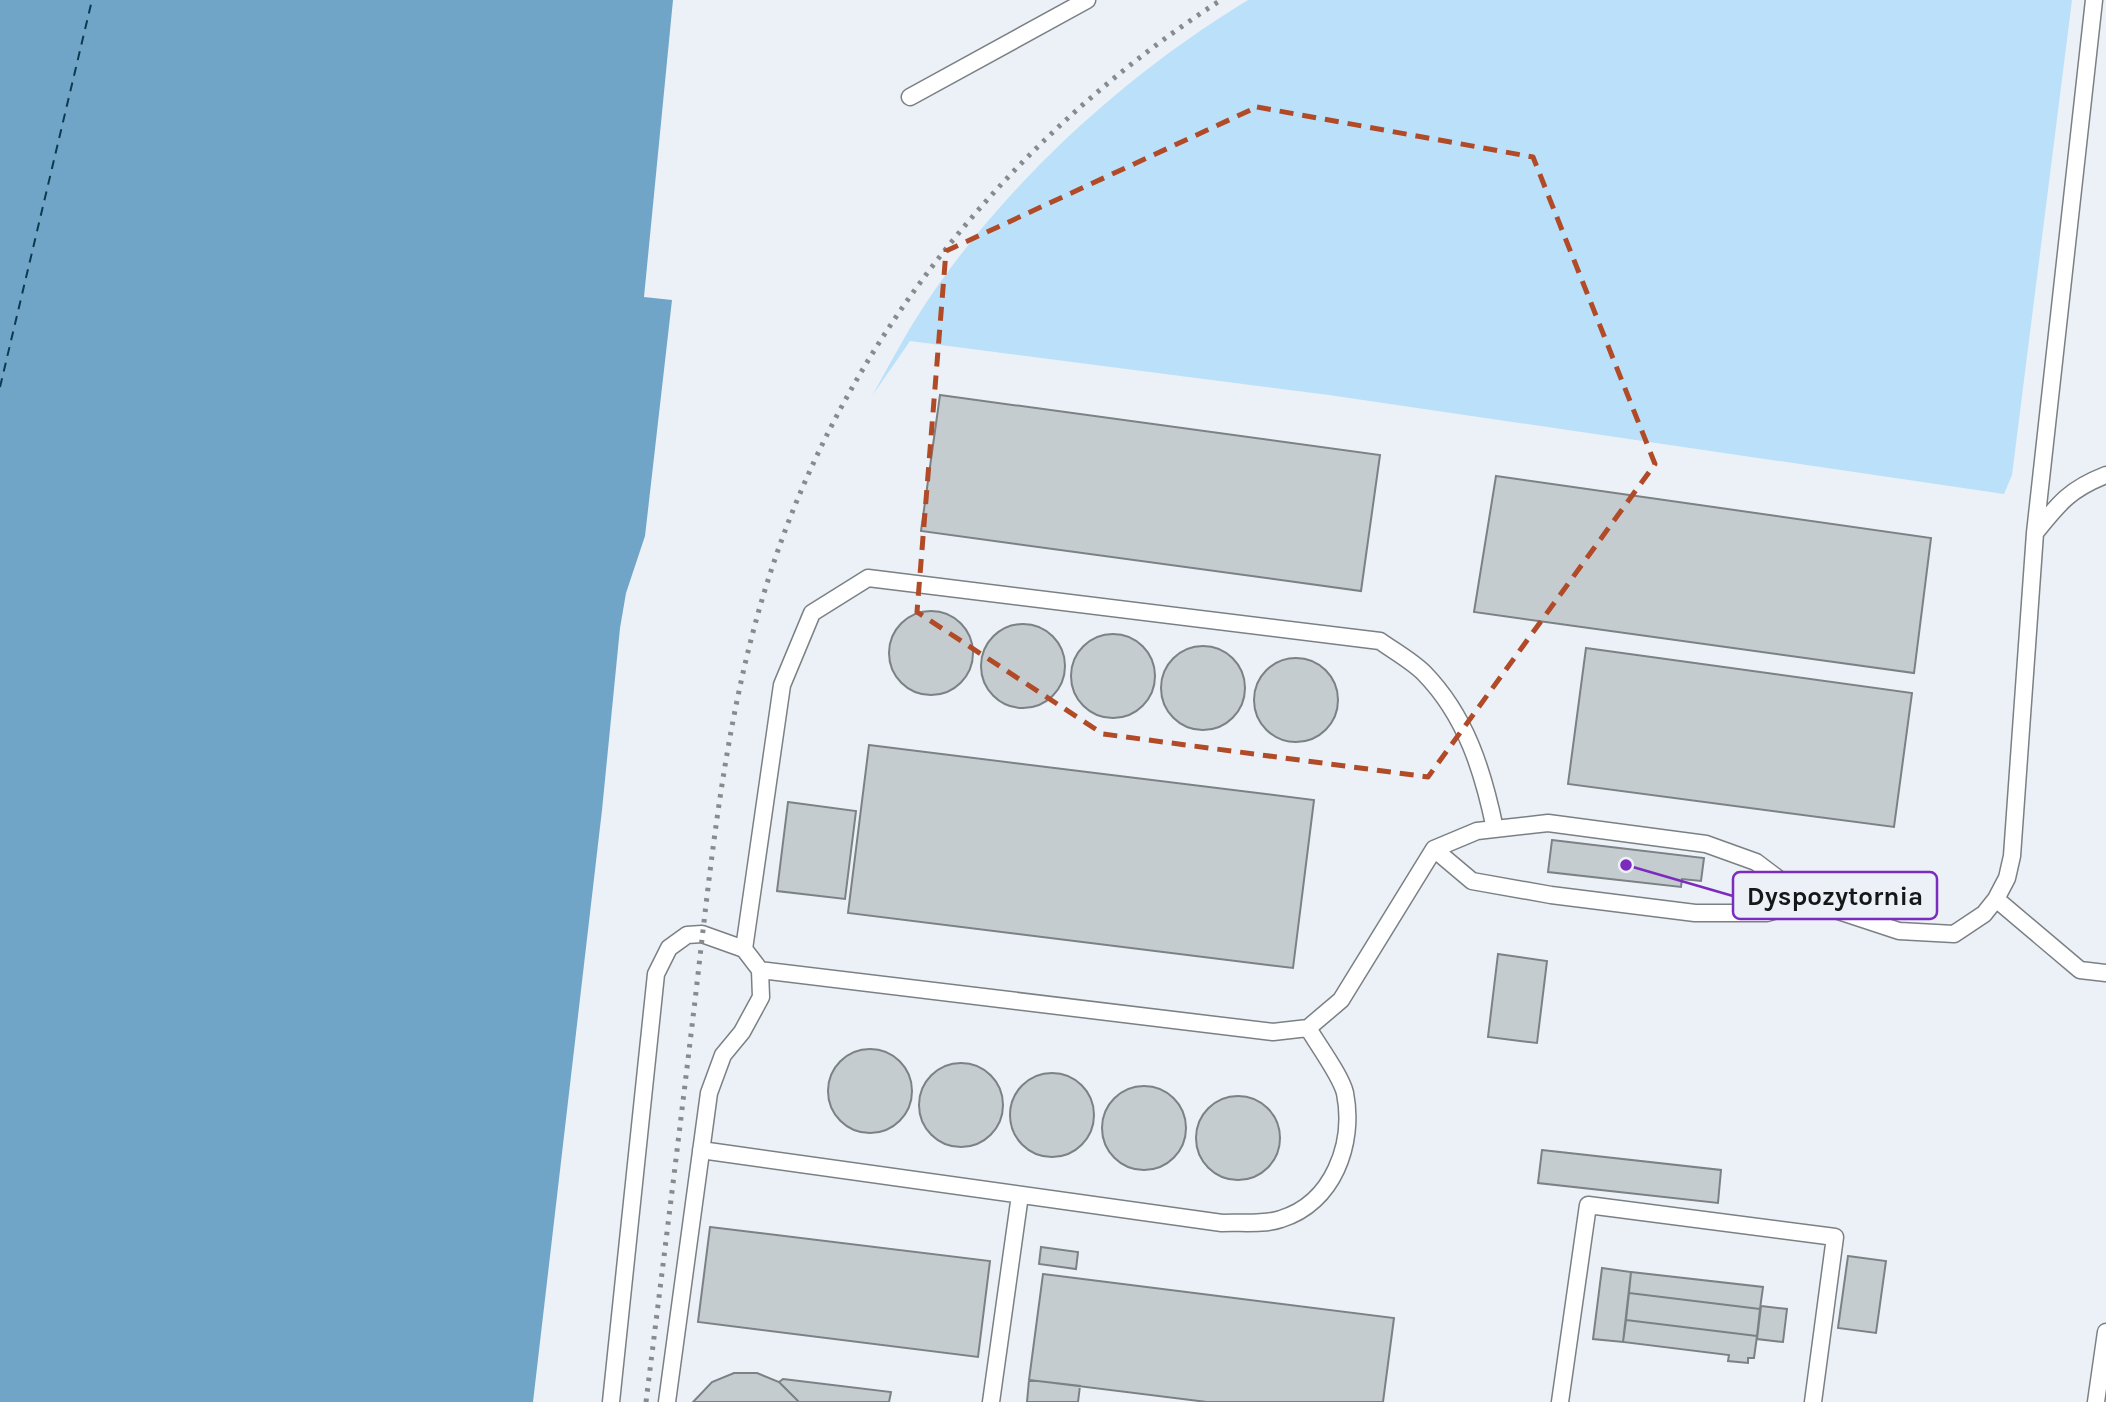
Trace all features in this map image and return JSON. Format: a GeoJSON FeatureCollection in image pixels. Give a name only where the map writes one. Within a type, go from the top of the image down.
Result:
{"type":"FeatureCollection","features":[{"type":"Feature","properties":{"kind":"lane"},"geometry":{"type":"LineString","coordinates":[[909,97],[1087,0]]}},
{"type":"Feature","properties":{"kind":"lane"},"geometry":{"type":"LineString","coordinates":[[760,970],[1273,1032],[1308,1028],[1341,1000],[1434,849],[1477,831],[1548,823],[1706,844],[1756,862],[1808,901],[1899,931],[1954,934],[1984,914],[2007,878],[2015,831],[2035,533],[2094,0]]}},
{"type":"Feature","properties":{"kind":"lane"},"geometry":{"type":"LineString","coordinates":[[2035,533],[2055,507],[2079,485],[2106,475]]}},
{"type":"Feature","properties":{"kind":"lane"},"geometry":{"type":"LineString","coordinates":[[744,949],[782,685],[812,613],[868,578],[1380,641],[1423,672],[1459,717],[1485,780],[1495,829]]}},
{"type":"Feature","properties":{"kind":"lane"},"geometry":{"type":"LineString","coordinates":[[1434,849],[1472,881],[1551,895],[1695,913],[1767,913],[1808,901]]}},
{"type":"Feature","properties":{"kind":"lane"},"geometry":{"type":"LineString","coordinates":[[1996,899],[2081,970],[2106,973]]}},
{"type":"Feature","properties":{"kind":"lane"},"geometry":{"type":"LineString","coordinates":[[611,1402],[656,974],[669,948],[687,935],[702,934],[744,949],[760,970],[761,997],[742,1032],[723,1055],[709,1093],[667,1402]]}},
{"type":"Feature","properties":{"kind":"lane"},"geometry":{"type":"LineString","coordinates":[[701,1150],[1222,1223],[1280,1220],[1318,1200],[1340,1165],[1347,1122],[1345,1091],[1308,1028]]}},
{"type":"Feature","properties":{"kind":"lane"},"geometry":{"type":"LineString","coordinates":[[991,1402],[1020,1195]]}},
{"type":"Feature","properties":{"kind":"lane"},"geometry":{"type":"LineString","coordinates":[[1560,1402],[1588,1205],[1835,1237],[1813,1402]]}},
{"type":"Feature","properties":{"kind":"lane"},"geometry":{"type":"LineString","coordinates":[[2096,1402],[2106,1332]]}},
{"type":"Feature","properties":{"kind":"highlighted area"},"geometry":{"type":"Polygon","coordinates":[[[1257,107],[1533,157],[1655,464],[1428,777],[1103,734],[917,612],[946,251],[1257,107]]]}},
{"type":"Feature","properties":{"kind":"shaded area"},"geometry":{"type":"Polygon","coordinates":[[[0,0],[673,0],[644,297],[672,300],[645,536],[626,593],[620,628],[602,810],[533,1402],[0,1402],[0,0]]]}},
{"type":"Feature","properties":{"kind":"shaded area"},"geometry":{"type":"Polygon","coordinates":[[[1248,0],[2072,0],[2012,475],[2004,494],[1329,395],[910,341],[872,396],[928,300],[960,256],[1032,172],[1114,96],[1202,30],[1248,0]]]}},
{"type":"Feature","properties":{"kind":"building"},"geometry":{"type":"Polygon","coordinates":[[[940,395],[1380,455],[1361,591],[921,531],[940,395]]]}},
{"type":"Feature","properties":{"kind":"building"},"geometry":{"type":"Polygon","coordinates":[[[1496,476],[1931,538],[1914,673],[1474,612],[1496,476]]]}},
{"type":"Feature","properties":{"kind":"building"},"geometry":{"type":"Polygon","coordinates":[[[923,611],[939,611],[955,618],[966,629],[973,645],[970,669],[961,683],[939,695],[923,695],[907,688],[896,677],[889,661],[889,645],[896,629],[907,618],[923,611]]]}},
{"type":"Feature","properties":{"kind":"building"},"geometry":{"type":"Polygon","coordinates":[[[1015,624],[1031,624],[1047,631],[1058,642],[1065,658],[1062,682],[1053,696],[1031,708],[1015,708],[999,701],[988,690],[981,674],[981,658],[988,642],[999,631],[1015,624]]]}},
{"type":"Feature","properties":{"kind":"building"},"geometry":{"type":"Polygon","coordinates":[[[1105,634],[1121,634],[1137,641],[1148,652],[1155,668],[1152,692],[1143,706],[1121,718],[1105,718],[1089,711],[1078,700],[1071,684],[1071,668],[1078,652],[1089,641],[1105,634]]]}},
{"type":"Feature","properties":{"kind":"building"},"geometry":{"type":"Polygon","coordinates":[[[1195,646],[1211,646],[1227,653],[1238,664],[1245,680],[1242,704],[1233,718],[1211,730],[1195,730],[1179,723],[1168,712],[1161,696],[1161,680],[1168,664],[1179,653],[1195,646]]]}},
{"type":"Feature","properties":{"kind":"building"},"geometry":{"type":"Polygon","coordinates":[[[1586,648],[1912,693],[1894,827],[1568,784],[1586,648]]]}},
{"type":"Feature","properties":{"kind":"building"},"geometry":{"type":"Polygon","coordinates":[[[1288,658],[1304,658],[1320,665],[1331,676],[1338,692],[1335,716],[1326,730],[1304,742],[1288,742],[1272,735],[1261,724],[1254,708],[1254,692],[1261,676],[1272,665],[1288,658]]]}},
{"type":"Feature","properties":{"kind":"building"},"geometry":{"type":"Polygon","coordinates":[[[869,745],[1314,800],[1293,968],[848,913],[869,745]]]}},
{"type":"Feature","properties":{"kind":"building"},"geometry":{"type":"Polygon","coordinates":[[[788,802],[856,811],[845,899],[777,891],[788,802]]]}},
{"type":"Feature","properties":{"kind":"building"},"geometry":{"type":"Polygon","coordinates":[[[1552,840],[1704,858],[1701,881],[1682,879],[1681,887],[1548,872],[1552,840]]]}},
{"type":"Feature","properties":{"kind":"building"},"geometry":{"type":"Polygon","coordinates":[[[1498,954],[1547,961],[1537,1043],[1488,1037],[1498,954]]]}},
{"type":"Feature","properties":{"kind":"building"},"geometry":{"type":"Polygon","coordinates":[[[862,1049],[878,1049],[894,1056],[905,1067],[912,1083],[909,1107],[900,1121],[878,1133],[862,1133],[846,1126],[835,1115],[828,1099],[828,1083],[835,1067],[846,1056],[862,1049]]]}},
{"type":"Feature","properties":{"kind":"building"},"geometry":{"type":"Polygon","coordinates":[[[953,1063],[969,1063],[985,1070],[996,1081],[1003,1097],[1000,1121],[991,1135],[969,1147],[953,1147],[937,1140],[926,1129],[919,1113],[919,1097],[926,1081],[937,1070],[953,1063]]]}},
{"type":"Feature","properties":{"kind":"building"},"geometry":{"type":"Polygon","coordinates":[[[1044,1073],[1060,1073],[1076,1080],[1087,1091],[1094,1107],[1091,1131],[1082,1145],[1060,1157],[1044,1157],[1028,1150],[1017,1139],[1010,1123],[1010,1107],[1017,1091],[1028,1080],[1044,1073]]]}},
{"type":"Feature","properties":{"kind":"building"},"geometry":{"type":"Polygon","coordinates":[[[1136,1086],[1152,1086],[1168,1093],[1179,1104],[1186,1120],[1183,1144],[1174,1158],[1152,1170],[1136,1170],[1120,1163],[1109,1152],[1102,1136],[1102,1120],[1109,1104],[1120,1093],[1136,1086]]]}},
{"type":"Feature","properties":{"kind":"building"},"geometry":{"type":"Polygon","coordinates":[[[1230,1096],[1246,1096],[1262,1103],[1273,1114],[1280,1130],[1277,1154],[1268,1168],[1246,1180],[1230,1180],[1214,1173],[1203,1162],[1196,1146],[1196,1130],[1203,1114],[1214,1103],[1230,1096]]]}},
{"type":"Feature","properties":{"kind":"building"},"geometry":{"type":"Polygon","coordinates":[[[1542,1150],[1721,1170],[1718,1203],[1538,1183],[1542,1150]]]}},
{"type":"Feature","properties":{"kind":"building"},"geometry":{"type":"Polygon","coordinates":[[[710,1227],[990,1261],[978,1357],[698,1322],[710,1227]]]}},
{"type":"Feature","properties":{"kind":"building"},"geometry":{"type":"Polygon","coordinates":[[[1041,1247],[1078,1252],[1076,1269],[1039,1264],[1041,1247]]]}},
{"type":"Feature","properties":{"kind":"building"},"geometry":{"type":"Polygon","coordinates":[[[1848,1256],[1886,1261],[1876,1333],[1838,1328],[1848,1256]]]}},
{"type":"Feature","properties":{"kind":"building"},"geometry":{"type":"Polygon","coordinates":[[[1602,1268],[1631,1272],[1623,1342],[1593,1339],[1602,1268]]]}},
{"type":"Feature","properties":{"kind":"building"},"geometry":{"type":"Polygon","coordinates":[[[1631,1272],[1763,1287],[1760,1309],[1629,1293],[1631,1272]]]}},
{"type":"Feature","properties":{"kind":"building"},"geometry":{"type":"Polygon","coordinates":[[[1043,1274],[1394,1318],[1383,1402],[1207,1402],[1029,1380],[1043,1274]]]}},
{"type":"Feature","properties":{"kind":"building"},"geometry":{"type":"Polygon","coordinates":[[[1629,1293],[1760,1309],[1757,1336],[1626,1320],[1629,1293]]]}},
{"type":"Feature","properties":{"kind":"building"},"geometry":{"type":"Polygon","coordinates":[[[1761,1306],[1787,1309],[1783,1342],[1757,1339],[1761,1306]]]}},
{"type":"Feature","properties":{"kind":"building"},"geometry":{"type":"Polygon","coordinates":[[[1626,1320],[1757,1336],[1754,1358],[1748,1358],[1748,1363],[1728,1361],[1729,1355],[1623,1342],[1626,1320]]]}},
{"type":"Feature","properties":{"kind":"building"},"geometry":{"type":"Polygon","coordinates":[[[734,1373],[757,1373],[779,1382],[799,1402],[693,1402],[712,1382],[734,1373]]]}},
{"type":"Feature","properties":{"kind":"building"},"geometry":{"type":"Polygon","coordinates":[[[783,1379],[891,1392],[889,1402],[799,1402],[779,1382],[783,1379]]]}},
{"type":"Feature","properties":{"kind":"building"},"geometry":{"type":"Polygon","coordinates":[[[1029,1380],[1080,1386],[1078,1402],[1027,1402],[1029,1380]]]}},
{"type":"Feature","properties":{"kind":"ferry route"},"geometry":{"type":"LineString","coordinates":[[0,387],[92,0]]}},
{"type":"Feature","properties":{"kind":"railway"},"geometry":{"type":"LineString","coordinates":[[646,1402],[722,782],[754,628],[769,577],[802,489],[842,405],[890,325],[945,250],[1006,179],[1073,114],[1145,54],[1221,0]]}},
{"type":"Feature","properties":{"kind":"place","name":"Dyspozytornia"},"geometry":{"type":"Point","coordinates":[1626,865]}}]}
